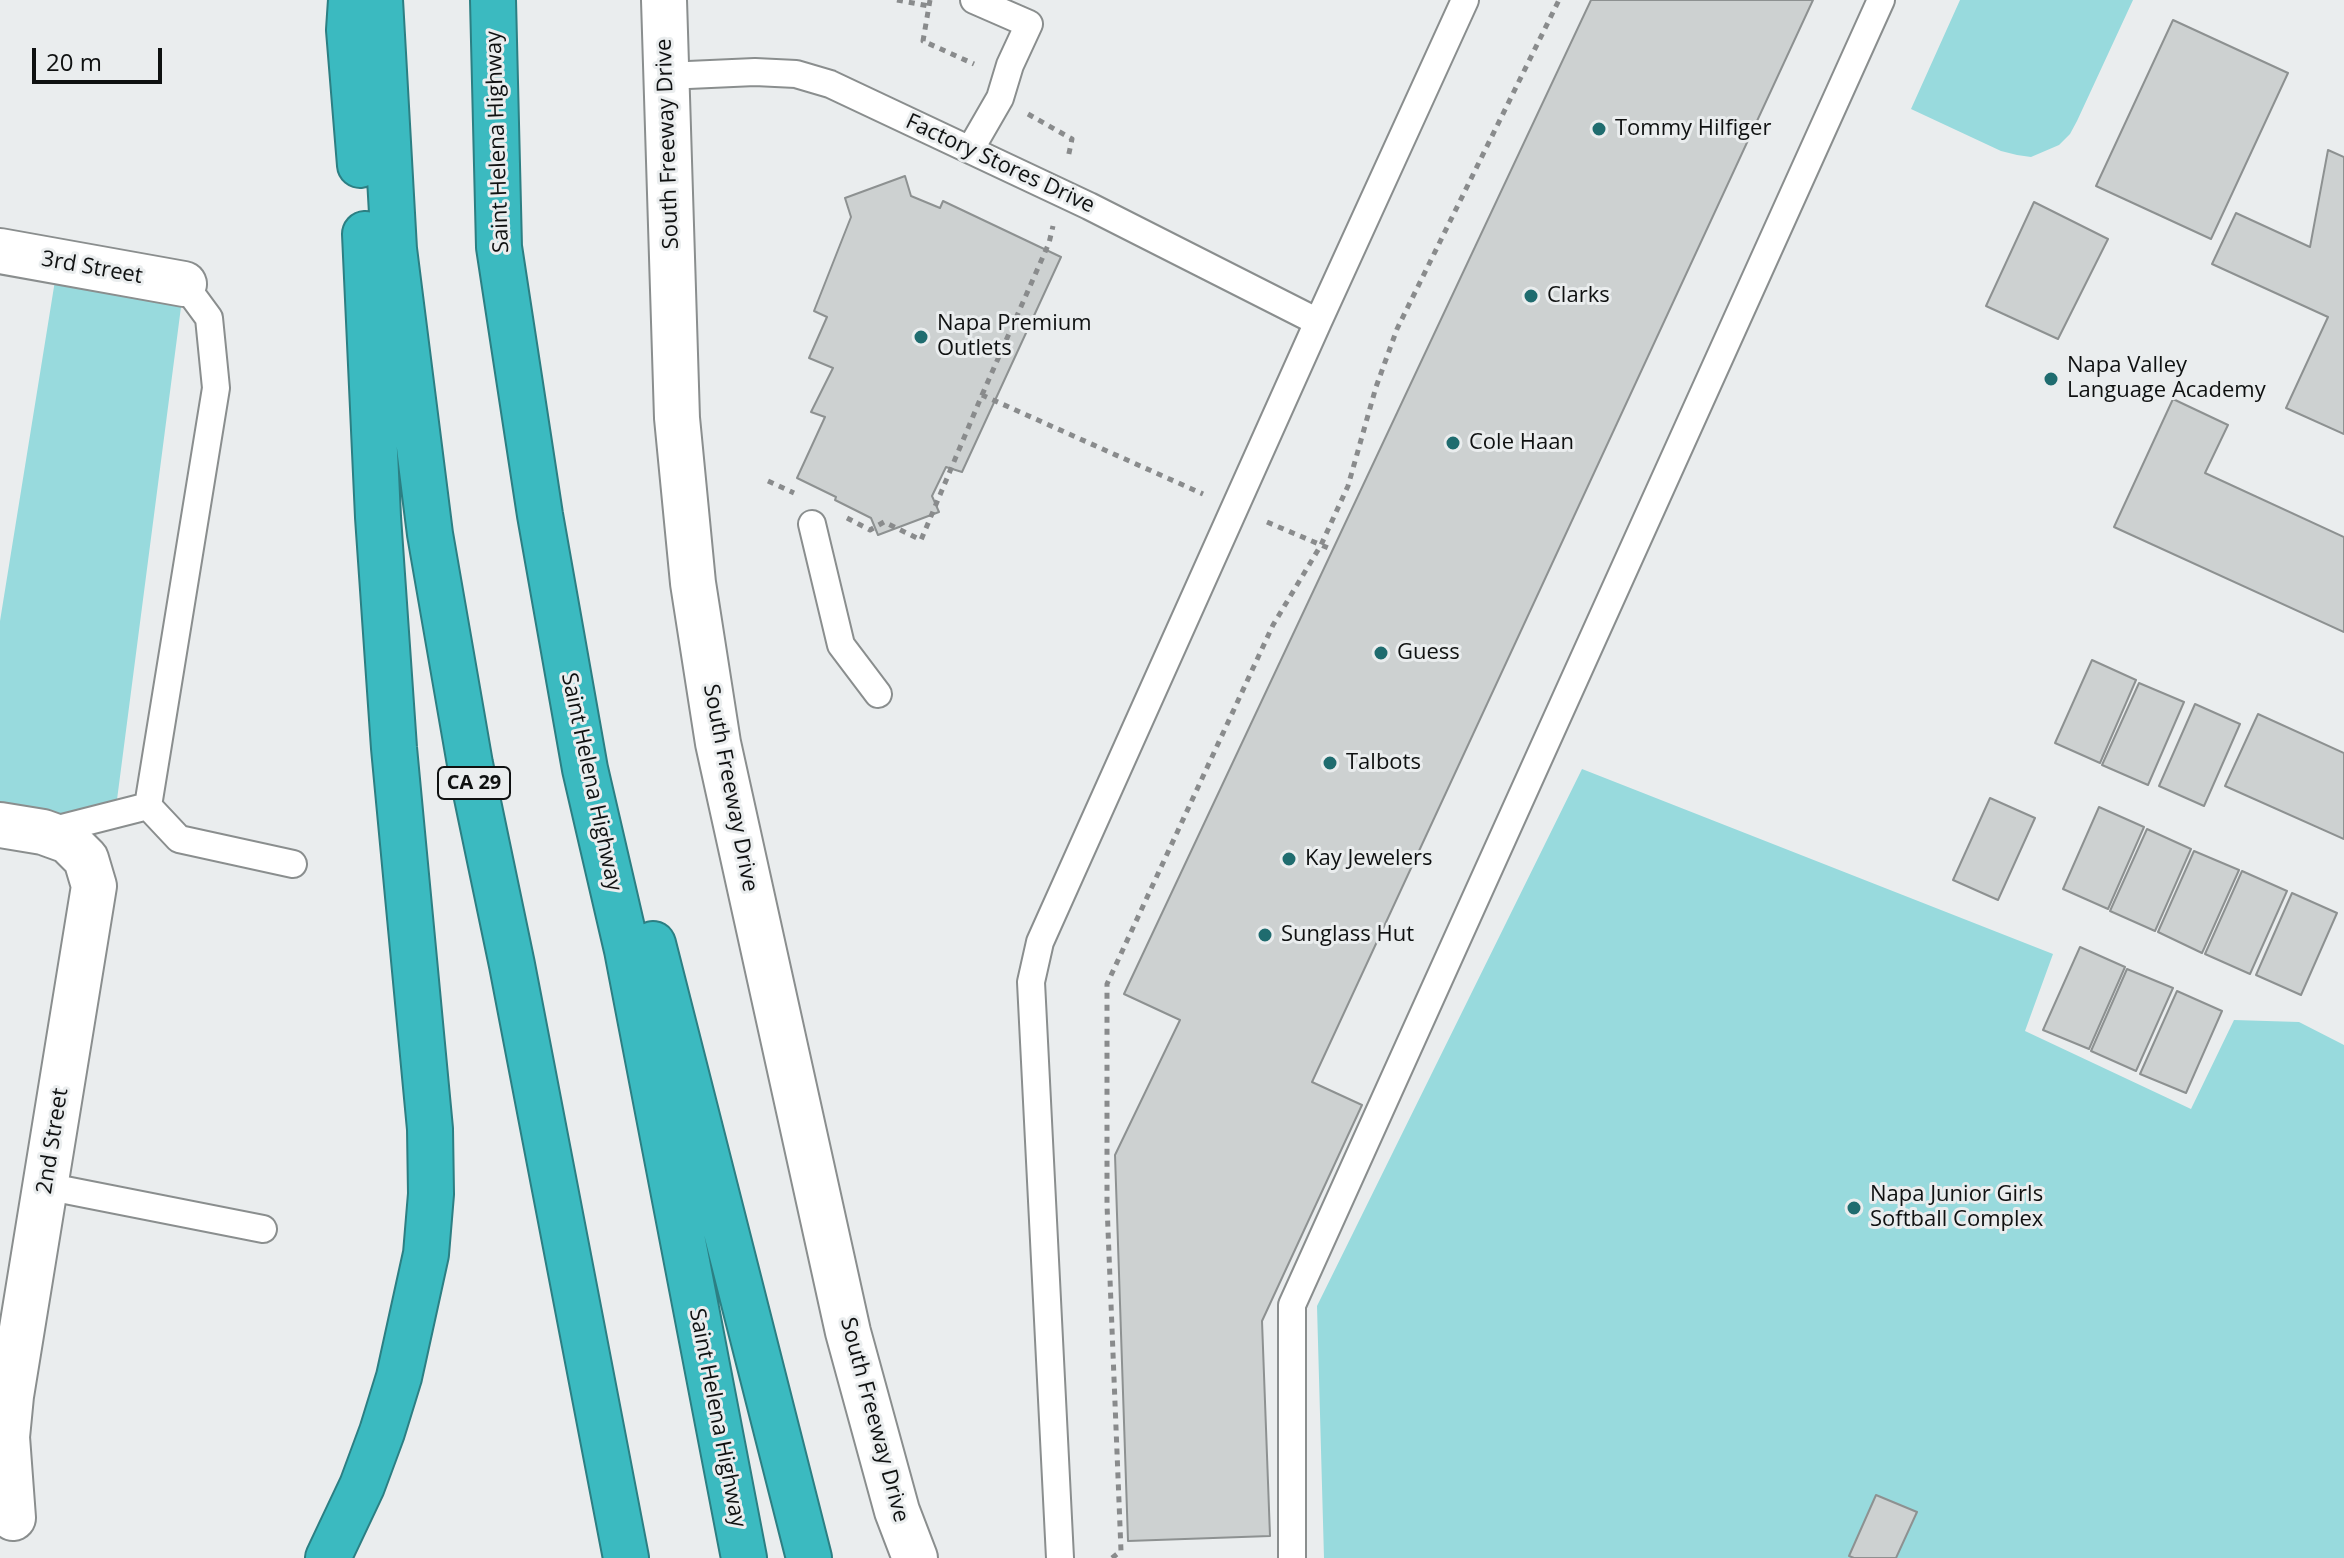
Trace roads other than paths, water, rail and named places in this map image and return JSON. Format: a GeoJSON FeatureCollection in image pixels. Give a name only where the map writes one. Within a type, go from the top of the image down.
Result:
{"type":"FeatureCollection","features":[{"type":"Feature","properties":{"kind":"highway"},"geometry":{"type":"LineString","coordinates":[[328,1558],[362,1486],[399,1377],[426,1254],[431,1194],[430,1129],[394,748],[378,517],[367,264],[349,30],[351,0]]}},
{"type":"Feature","properties":{"kind":"highway","name":"CA 29"},"geometry":{"type":"LineString","coordinates":[[380,0],[394,249],[430,534],[470,764],[512,965],[626,1558]]}},
{"type":"Feature","properties":{"kind":"highway","name":"Saint Helena Highway"},"geometry":{"type":"LineString","coordinates":[[493,0],[499,247],[540,515],[585,769],[627,950],[744,1558]]}},
{"type":"Feature","properties":{"kind":"highway"},"geometry":{"type":"LineString","coordinates":[[540,515],[714,1176],[809,1558]]}},
{"type":"Feature","properties":{"kind":"street","name":"South Freeway Drive"},"geometry":{"type":"LineString","coordinates":[[664,0],[677,418],[693,583],[718,743],[848,1332],[897,1511],[915,1558]]}},
{"type":"Feature","properties":{"kind":"street","name":"3rd Street"},"geometry":{"type":"LineString","coordinates":[[0,251],[184,284]]}},
{"type":"Feature","properties":{"kind":"street","name":"2nd Street"},"geometry":{"type":"LineString","coordinates":[[0,825],[43,832],[68,841],[86,859],[94,886],[11,1396],[7,1437],[13,1518]]}},
{"type":"Feature","properties":{"kind":"lane"},"geometry":{"type":"LineString","coordinates":[[970,150],[1000,98],[1010,65],[1029,24],[974,0]]}},
{"type":"Feature","properties":{"kind":"lane"},"geometry":{"type":"LineString","coordinates":[[1060,1558],[1031,982],[1040,942],[1465,0]]}},
{"type":"Feature","properties":{"kind":"lane"},"geometry":{"type":"LineString","coordinates":[[1292,1558],[1292,1305],[1881,0]]}},
{"type":"Feature","properties":{"kind":"lane","name":"Factory Stores Drive"},"geometry":{"type":"LineString","coordinates":[[666,76],[755,72],[796,74],[830,84],[1089,206],[1318,322]]}},
{"type":"Feature","properties":{"kind":"lane"},"geometry":{"type":"LineString","coordinates":[[148,806],[216,388],[209,318],[184,284]]}},
{"type":"Feature","properties":{"kind":"lane"},"geometry":{"type":"LineString","coordinates":[[809,512],[841,645],[878,694]]}},
{"type":"Feature","properties":{"kind":"lane"},"geometry":{"type":"LineString","coordinates":[[43,832],[148,806]]}},
{"type":"Feature","properties":{"kind":"lane"},"geometry":{"type":"LineString","coordinates":[[148,806],[179,839],[293,864]]}},
{"type":"Feature","properties":{"kind":"lane"},"geometry":{"type":"LineString","coordinates":[[45,1186],[263,1229]]}},
{"type":"Feature","properties":{"kind":"place","name":"Tommy Hilfiger"},"geometry":{"type":"Point","coordinates":[1599,129]}},
{"type":"Feature","properties":{"kind":"place","name":"Clarks"},"geometry":{"type":"Point","coordinates":[1531,296]}},
{"type":"Feature","properties":{"kind":"place","name":"Napa Premium Outlets"},"geometry":{"type":"Point","coordinates":[921,337]}},
{"type":"Feature","properties":{"kind":"place","name":"Napa Valley Language Academy"},"geometry":{"type":"Point","coordinates":[2051,379]}},
{"type":"Feature","properties":{"kind":"place","name":"Cole Haan"},"geometry":{"type":"Point","coordinates":[1453,443]}},
{"type":"Feature","properties":{"kind":"place","name":"Guess"},"geometry":{"type":"Point","coordinates":[1381,653]}},
{"type":"Feature","properties":{"kind":"place","name":"Talbots"},"geometry":{"type":"Point","coordinates":[1330,763]}},
{"type":"Feature","properties":{"kind":"place","name":"Kay Jewelers"},"geometry":{"type":"Point","coordinates":[1289,859]}},
{"type":"Feature","properties":{"kind":"place","name":"Sunglass Hut"},"geometry":{"type":"Point","coordinates":[1265,935]}},
{"type":"Feature","properties":{"kind":"place","name":"Napa Junior Girls Softball Complex"},"geometry":{"type":"Point","coordinates":[1854,1208]}}]}
